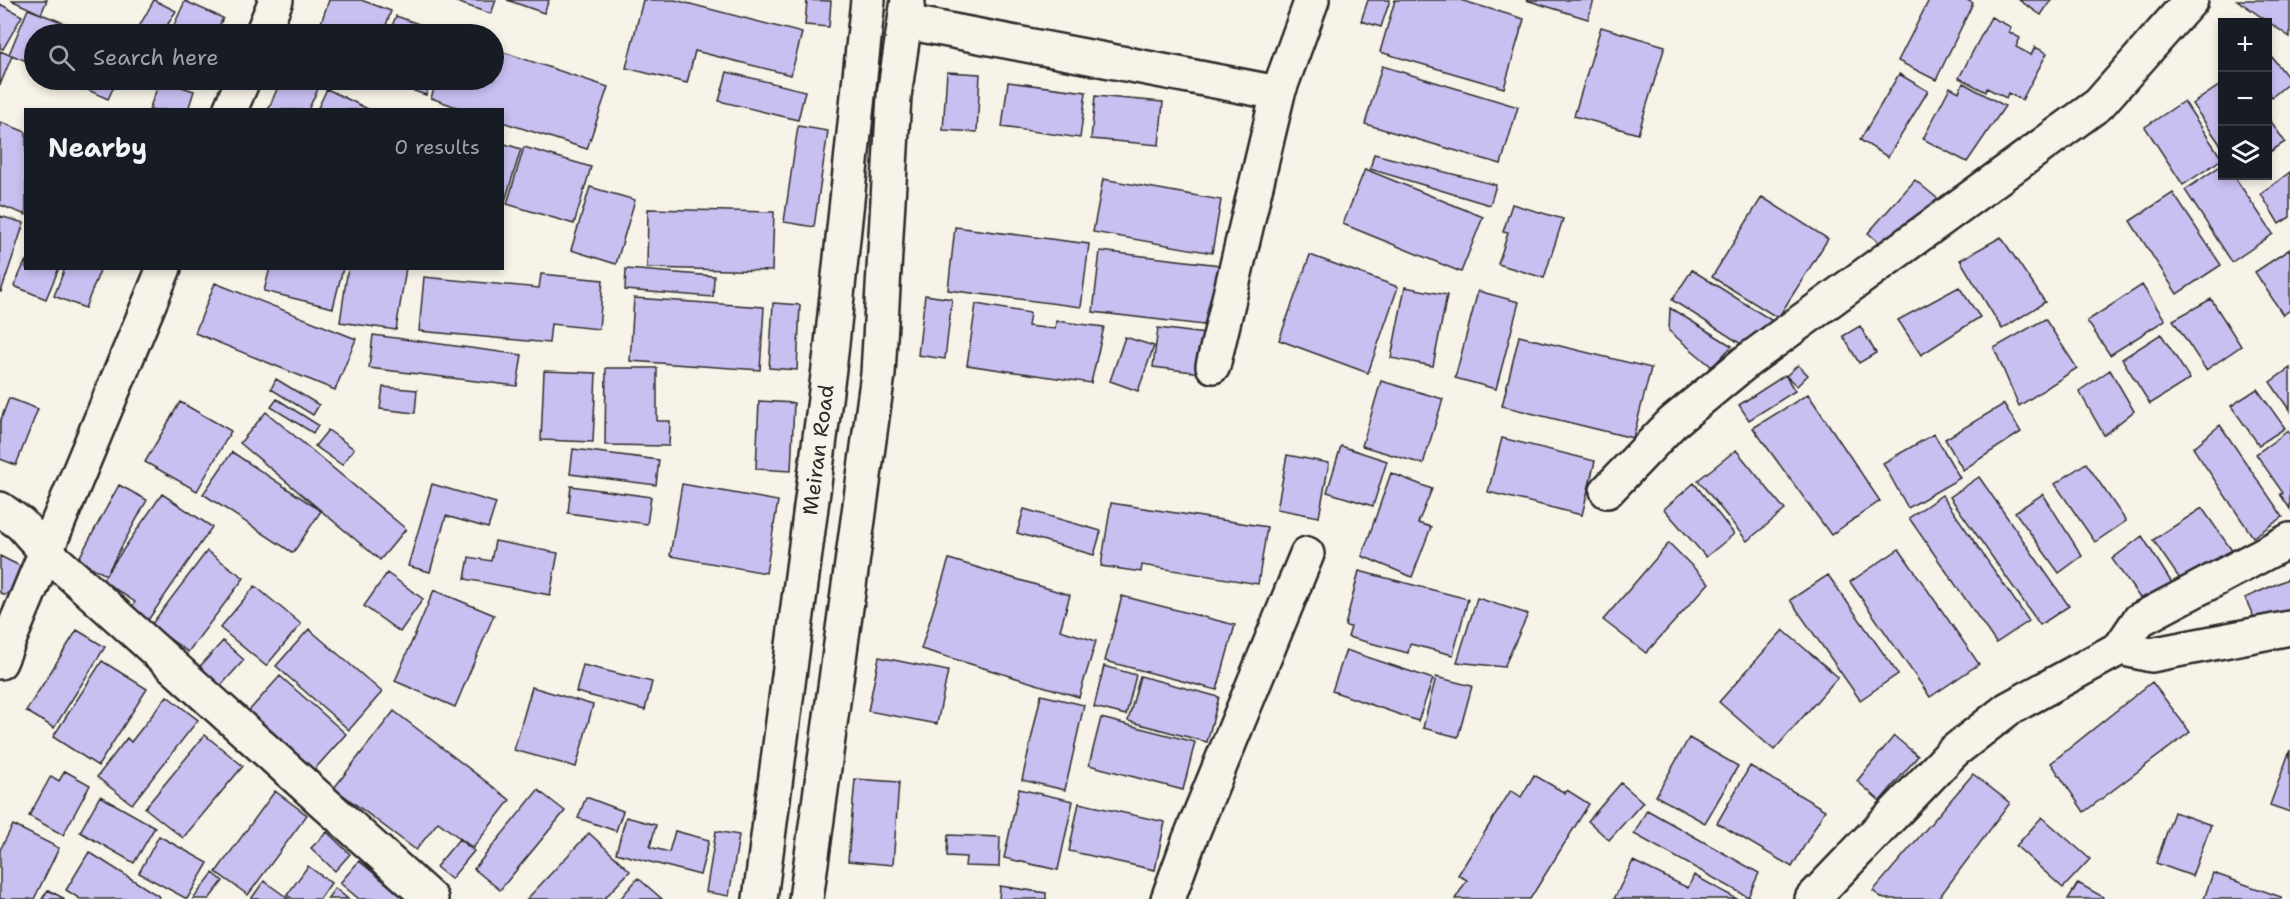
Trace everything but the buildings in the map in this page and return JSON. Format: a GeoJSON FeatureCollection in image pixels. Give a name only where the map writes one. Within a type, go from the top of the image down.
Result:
{"type":"FeatureCollection","features":[{"type":"Feature","properties":{"kind":"street"},"geometry":{"type":"LineString","coordinates":[[266,24],[276,0]]}},
{"type":"Feature","properties":{"kind":"street","name":"Meiran Road"},"geometry":{"type":"LineString","coordinates":[[760,899],[831,353],[868,0]]}},
{"type":"Feature","properties":{"kind":"street"},"geometry":{"type":"LineString","coordinates":[[1213,366],[1278,93],[1312,0]]}},
{"type":"Feature","properties":{"kind":"street"},"geometry":{"type":"LineString","coordinates":[[1607,491],[1672,423],[1747,361],[2099,104],[2191,0]]}},
{"type":"Feature","properties":{"kind":"street"},"geometry":{"type":"LineString","coordinates":[[806,899],[878,374],[894,96],[907,11],[1278,93]]}},
{"type":"Feature","properties":{"kind":"street"},"geometry":{"type":"LineString","coordinates":[[231,108],[239,90]]}},
{"type":"Feature","properties":{"kind":"street"},"geometry":{"type":"LineString","coordinates":[[0,662],[163,270]]}},
{"type":"Feature","properties":{"kind":"street"},"geometry":{"type":"LineString","coordinates":[[0,510],[21,524],[46,552],[430,899]]}},
{"type":"Feature","properties":{"kind":"street"},"geometry":{"type":"LineString","coordinates":[[1812,899],[1953,752],[2008,709],[2120,648],[2139,620],[2290,540]]}},
{"type":"Feature","properties":{"kind":"street"},"geometry":{"type":"LineString","coordinates":[[1168,899],[1189,841],[1307,554]]}},
{"type":"Feature","properties":{"kind":"street"},"geometry":{"type":"LineString","coordinates":[[2120,648],[2151,655],[2290,628]]}}]}
